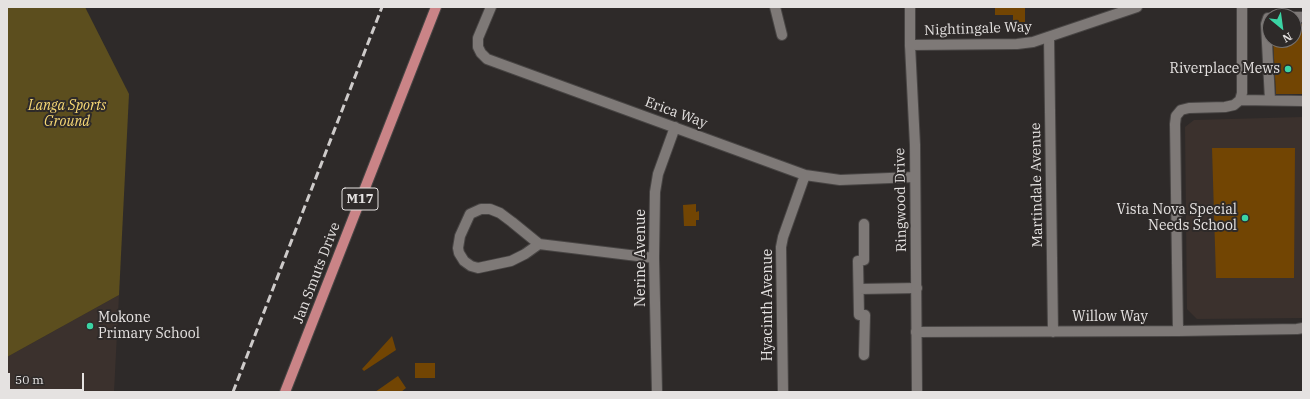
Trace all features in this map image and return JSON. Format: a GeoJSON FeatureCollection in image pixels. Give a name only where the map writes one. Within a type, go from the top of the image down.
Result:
{"type":"FeatureCollection","features":[{"type":"Feature","properties":{"kind":"main road","name":"Jan Smuts Drive"},"geometry":{"type":"LineString","coordinates":[[285,392],[436,7]]}},
{"type":"Feature","properties":{"kind":"street","name":"Erica Way"},"geometry":{"type":"LineString","coordinates":[[491,7],[478,38],[478,47],[481,54],[487,59],[805,175],[840,180],[915,177]]}},
{"type":"Feature","properties":{"kind":"street"},"geometry":{"type":"LineString","coordinates":[[775,7],[782,35]]}},
{"type":"Feature","properties":{"kind":"street","name":"Ringwood Drive"},"geometry":{"type":"LineString","coordinates":[[910,7],[915,177],[917,392]]}},
{"type":"Feature","properties":{"kind":"street","name":"Nightingale Way"},"geometry":{"type":"LineString","coordinates":[[910,45],[1017,44],[1033,42],[1137,7]]}},
{"type":"Feature","properties":{"kind":"street"},"geometry":{"type":"LineString","coordinates":[[1178,331],[1176,116],[1181,110],[1189,108],[1225,107],[1234,105],[1240,100],[1242,93],[1242,7]]}},
{"type":"Feature","properties":{"kind":"street","name":"Martindale Avenue"},"geometry":{"type":"LineString","coordinates":[[1049,37],[1053,332]]}},
{"type":"Feature","properties":{"kind":"street"},"geometry":{"type":"LineString","coordinates":[[1267,48],[1270,100]]}},
{"type":"Feature","properties":{"kind":"street"},"geometry":{"type":"LineString","coordinates":[[1240,100],[1303,101]]}},
{"type":"Feature","properties":{"kind":"street","name":"Nerine Avenue"},"geometry":{"type":"LineString","coordinates":[[657,392],[654,258],[656,183],[675,127]]}},
{"type":"Feature","properties":{"kind":"street","name":"Hyacinth Avenue"},"geometry":{"type":"LineString","coordinates":[[783,392],[780,246],[805,175]]}},
{"type":"Feature","properties":{"kind":"street"},"geometry":{"type":"LineString","coordinates":[[539,244],[511,261],[478,268],[471,266],[464,261],[458,248],[460,236],[470,214],[481,209],[490,209],[500,214],[539,244],[654,258]]}},
{"type":"Feature","properties":{"kind":"street"},"geometry":{"type":"LineString","coordinates":[[864,224],[864,260],[858,260],[859,315],[865,316],[864,355]]}},
{"type":"Feature","properties":{"kind":"street"},"geometry":{"type":"LineString","coordinates":[[859,289],[917,288]]}},
{"type":"Feature","properties":{"kind":"street","name":"Willow Way"},"geometry":{"type":"LineString","coordinates":[[916,332],[1178,331],[1303,328]]}},
{"type":"Feature","properties":{"kind":"shaded area","name":"Vista Nova Special Needs School"},"geometry":{"type":"Polygon","coordinates":[[[1303,117],[1303,318],[1197,319],[1187,309],[1185,127],[1194,120],[1303,117]]]}},
{"type":"Feature","properties":{"kind":"shaded area","name":"Mokone Primary School"},"geometry":{"type":"Polygon","coordinates":[[[119,295],[114,392],[7,392],[7,357],[119,295]]]}},
{"type":"Feature","properties":{"kind":"green space","name":"Langa Sports Ground"},"geometry":{"type":"Polygon","coordinates":[[[7,7],[85,7],[129,94],[119,295],[7,357],[7,7]]]}},
{"type":"Feature","properties":{"kind":"building"},"geometry":{"type":"Polygon","coordinates":[[[995,7],[1025,7],[1025,22],[1013,22],[1013,15],[995,15],[995,7]]]}},
{"type":"Feature","properties":{"kind":"building","name":"Riverplace Mews"},"geometry":{"type":"Polygon","coordinates":[[[1303,24],[1303,94],[1276,94],[1273,48],[1302,48],[1303,24]]]}},
{"type":"Feature","properties":{"kind":"building"},"geometry":{"type":"Polygon","coordinates":[[[1212,148],[1295,148],[1294,278],[1216,278],[1212,148]]]}},
{"type":"Feature","properties":{"kind":"building"},"geometry":{"type":"Polygon","coordinates":[[[696,204],[696,212],[699,211],[699,220],[696,220],[696,226],[684,226],[683,205],[696,204]]]}},
{"type":"Feature","properties":{"kind":"building"},"geometry":{"type":"Polygon","coordinates":[[[392,336],[396,350],[364,371],[362,369],[392,336]]]}},
{"type":"Feature","properties":{"kind":"building"},"geometry":{"type":"Polygon","coordinates":[[[415,363],[435,363],[435,378],[415,378],[415,363]]]}},
{"type":"Feature","properties":{"kind":"building"},"geometry":{"type":"Polygon","coordinates":[[[398,376],[406,388],[401,392],[375,392],[398,376]]]}},
{"type":"Feature","properties":{"kind":"railway"},"geometry":{"type":"LineString","coordinates":[[233,392],[382,7]]}},
{"type":"Feature","properties":{"kind":"place","name":"Riverplace Mews"},"geometry":{"type":"Point","coordinates":[1288,69]}},
{"type":"Feature","properties":{"kind":"place","name":"Vista Nova Special Needs School"},"geometry":{"type":"Point","coordinates":[1245,218]}},
{"type":"Feature","properties":{"kind":"place","name":"Mokone Primary School"},"geometry":{"type":"Point","coordinates":[90,326]}}]}
